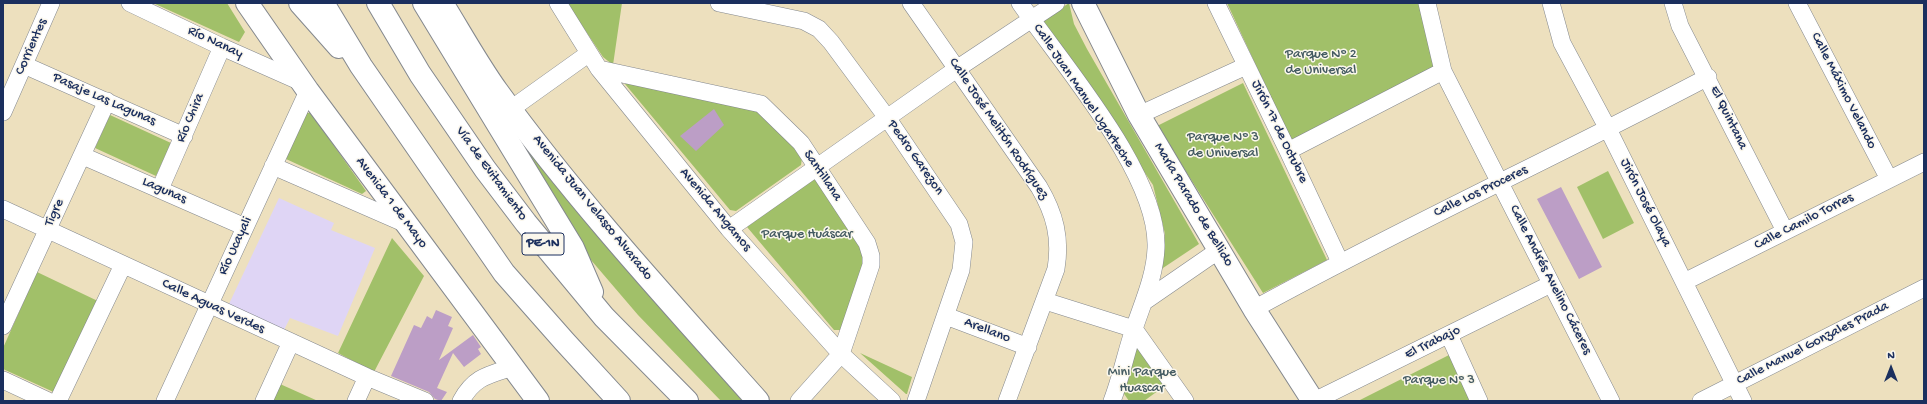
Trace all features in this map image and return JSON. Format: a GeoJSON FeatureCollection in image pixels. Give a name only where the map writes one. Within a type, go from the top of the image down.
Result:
{"type":"FeatureCollection","features":[{"type":"Feature","properties":{"kind":"main road","name":"Avenida 1 de Mayo"},"geometry":{"type":"LineString","coordinates":[[247,3],[304,86],[538,401]]}},
{"type":"Feature","properties":{"kind":"main road"},"geometry":{"type":"LineString","coordinates":[[300,3],[325,33],[361,66]]}},
{"type":"Feature","properties":{"kind":"main road"},"geometry":{"type":"LineString","coordinates":[[323,3],[361,66],[504,273],[564,342],[619,401]]}},
{"type":"Feature","properties":{"kind":"main road","name":"Vía de Evitamiento"},"geometry":{"type":"LineString","coordinates":[[378,3],[420,74],[485,169],[526,223],[604,317],[687,401]]}},
{"type":"Feature","properties":{"kind":"main road"},"geometry":{"type":"LineString","coordinates":[[424,3],[573,248],[604,317]]}},
{"type":"Feature","properties":{"kind":"main road","name":"Avenida Juan Velasco Alvarado"},"geometry":{"type":"LineString","coordinates":[[442,3],[496,90],[555,166],[652,281],[758,401]]}},
{"type":"Feature","properties":{"kind":"main road","name":"María Parado de Bellido"},"geometry":{"type":"LineString","coordinates":[[1083,3],[1139,115],[1254,309],[1314,401]]}},
{"type":"Feature","properties":{"kind":"street","name":"Corrientes"},"geometry":{"type":"LineString","coordinates":[[3,112],[51,3]]}},
{"type":"Feature","properties":{"kind":"street","name":"Río Nanay"},"geometry":{"type":"LineString","coordinates":[[130,3],[304,86]]}},
{"type":"Feature","properties":{"kind":"street","name":"Avenida Angamos"},"geometry":{"type":"LineString","coordinates":[[558,3],[588,54],[599,69],[729,228],[841,354],[892,401]]}},
{"type":"Feature","properties":{"kind":"street","name":"Pedro Garezon"},"geometry":{"type":"LineString","coordinates":[[719,3],[804,21],[819,30],[831,42],[888,119],[954,214],[962,233],[964,250],[961,270],[916,401]]}},
{"type":"Feature","properties":{"kind":"street","name":"Calle José Melitón Rodríguez"},"geometry":{"type":"LineString","coordinates":[[911,3],[958,68],[1039,187],[1053,214],[1058,235],[1058,256],[1056,269],[1007,401]]}},
{"type":"Feature","properties":{"kind":"street","name":"Calle Juan Manuel Ugarteche"},"geometry":{"type":"LineString","coordinates":[[1020,3],[1102,119],[1136,173],[1148,202],[1156,233],[1153,268],[1145,300],[1134,329],[1113,400]]}},
{"type":"Feature","properties":{"kind":"street"},"geometry":{"type":"LineString","coordinates":[[729,228],[888,119],[958,68],[1056,3]]}},
{"type":"Feature","properties":{"kind":"street","name":"Jirón 17 de Octubre"},"geometry":{"type":"LineString","coordinates":[[1216,3],[1340,262]]}},
{"type":"Feature","properties":{"kind":"street","name":"Calle Andrés Avelino Cáceres"},"geometry":{"type":"LineString","coordinates":[[1427,3],[1443,71],[1611,401]]}},
{"type":"Feature","properties":{"kind":"street","name":"Jirón José Olaya"},"geometry":{"type":"LineString","coordinates":[[1551,3],[1562,42],[1608,129],[1743,401]]}},
{"type":"Feature","properties":{"kind":"street","name":"El Quintana"},"geometry":{"type":"LineString","coordinates":[[1674,3],[1680,26],[1708,77],[1785,232]]}},
{"type":"Feature","properties":{"kind":"street","name":"Calle Máximo Velando"},"geometry":{"type":"LineString","coordinates":[[1797,3],[1889,179]]}},
{"type":"Feature","properties":{"kind":"street","name":"Río Chira"},"geometry":{"type":"LineString","coordinates":[[160,189],[222,47]]}},
{"type":"Feature","properties":{"kind":"street"},"geometry":{"type":"LineString","coordinates":[[511,109],[588,54]]}},
{"type":"Feature","properties":{"kind":"street","name":"Pasaje Las Lagunas"},"geometry":{"type":"LineString","coordinates":[[24,66],[107,101],[184,136]]}},
{"type":"Feature","properties":{"kind":"street"},"geometry":{"type":"LineString","coordinates":[[1139,115],[1246,66]]}},
{"type":"Feature","properties":{"kind":"street","name":"Santillana"},"geometry":{"type":"LineString","coordinates":[[599,69],[761,104],[800,143],[867,243],[871,256],[870,273],[841,354],[799,401]]}},
{"type":"Feature","properties":{"kind":"street"},"geometry":{"type":"LineString","coordinates":[[1288,151],[1443,71]]}},
{"type":"Feature","properties":{"kind":"street","name":"Calle Los Proceres"},"geometry":{"type":"LineString","coordinates":[[1254,309],[1340,262],[1608,129],[1708,77]]}},
{"type":"Feature","properties":{"kind":"street","name":"Río Ucayali"},"geometry":{"type":"LineString","coordinates":[[165,401],[273,166],[304,86]]}},
{"type":"Feature","properties":{"kind":"street","name":"Tigre"},"geometry":{"type":"LineString","coordinates":[[3,326],[83,156],[107,101]]}},
{"type":"Feature","properties":{"kind":"street","name":"Lagunas"},"geometry":{"type":"LineString","coordinates":[[83,156],[245,226]]}},
{"type":"Feature","properties":{"kind":"street","name":"Calle Camilo Torres"},"geometry":{"type":"LineString","coordinates":[[1684,282],[1924,162]]}},
{"type":"Feature","properties":{"kind":"street"},"geometry":{"type":"LineString","coordinates":[[273,166],[406,224]]}},
{"type":"Feature","properties":{"kind":"street","name":"Calle Aguas Verdes"},"geometry":{"type":"LineString","coordinates":[[3,209],[367,378],[425,401]]}},
{"type":"Feature","properties":{"kind":"street"},"geometry":{"type":"LineString","coordinates":[[1145,300],[1219,250]]}},
{"type":"Feature","properties":{"kind":"street"},"geometry":{"type":"LineString","coordinates":[[58,401],[123,265]]}},
{"type":"Feature","properties":{"kind":"street","name":"El Trabajo"},"geometry":{"type":"LineString","coordinates":[[1314,401],[1551,284]]}},
{"type":"Feature","properties":{"kind":"street","name":"Calle Manuel Gonzales Prada"},"geometry":{"type":"LineString","coordinates":[[1702,401],[1924,288]]}},
{"type":"Feature","properties":{"kind":"street"},"geometry":{"type":"LineString","coordinates":[[1045,300],[1134,329],[1185,401]]}},
{"type":"Feature","properties":{"kind":"street","name":"Arellano"},"geometry":{"type":"LineString","coordinates":[[946,316],[1028,347]]}},
{"type":"Feature","properties":{"kind":"street"},"geometry":{"type":"LineString","coordinates":[[1450,335],[1480,401]]}},
{"type":"Feature","properties":{"kind":"street"},"geometry":{"type":"LineString","coordinates":[[264,401],[291,342]]}},
{"type":"Feature","properties":{"kind":"street"},"geometry":{"type":"LineString","coordinates":[[461,401],[475,381],[485,376],[513,367]]}},
{"type":"Feature","properties":{"kind":"street"},"geometry":{"type":"LineString","coordinates":[[356,401],[367,378]]}},
{"type":"Feature","properties":{"kind":"street"},"geometry":{"type":"LineString","coordinates":[[3,380],[48,401]]}},
{"type":"Feature","properties":{"kind":"shaded area"},"geometry":{"type":"Polygon","coordinates":[[[279,198],[334,223],[331,230],[375,248],[338,336],[290,318],[283,332],[228,306],[279,198]]]}},
{"type":"Feature","properties":{"kind":"green space"},"geometry":{"type":"Polygon","coordinates":[[[153,3],[227,3],[245,32],[239,42],[153,3]]]}},
{"type":"Feature","properties":{"kind":"green space"},"geometry":{"type":"Polygon","coordinates":[[[567,3],[622,3],[613,65],[603,57],[567,3]]]}},
{"type":"Feature","properties":{"kind":"green space"},"geometry":{"type":"Polygon","coordinates":[[[1069,3],[1074,24],[1087,49],[1199,244],[1160,270],[1165,234],[1153,185],[1043,21],[1069,3]]]}},
{"type":"Feature","properties":{"kind":"green space","name":"Parque Nº 2 de Universal"},"geometry":{"type":"Polygon","coordinates":[[[1227,3],[1421,3],[1436,72],[1293,145],[1227,3]]]}},
{"type":"Feature","properties":{"kind":"green space"},"geometry":{"type":"Polygon","coordinates":[[[625,80],[766,113],[802,158],[801,165],[736,211],[730,210],[625,84],[625,80]]]}},
{"type":"Feature","properties":{"kind":"green space","name":"Parque Nº 3 de Universal"},"geometry":{"type":"Polygon","coordinates":[[[1243,83],[1327,260],[1263,293],[1157,126],[1243,83]]]}},
{"type":"Feature","properties":{"kind":"green space"},"geometry":{"type":"Polygon","coordinates":[[[305,113],[311,113],[366,191],[362,194],[286,159],[305,113]]]}},
{"type":"Feature","properties":{"kind":"green space"},"geometry":{"type":"Polygon","coordinates":[[[110,115],[171,143],[156,176],[95,148],[110,115]]]}},
{"type":"Feature","properties":{"kind":"green space"},"geometry":{"type":"Polygon","coordinates":[[[514,125],[746,401],[721,401],[638,315],[585,253],[539,187],[514,125]]]}},
{"type":"Feature","properties":{"kind":"green space"},"geometry":{"type":"Polygon","coordinates":[[[1608,171],[1634,223],[1603,239],[1577,187],[1608,171]]]}},
{"type":"Feature","properties":{"kind":"green space","name":"Parque Huáscar"},"geometry":{"type":"Polygon","coordinates":[[[816,176],[866,257],[841,330],[834,330],[747,227],[816,176]]]}},
{"type":"Feature","properties":{"kind":"green space"},"geometry":{"type":"Polygon","coordinates":[[[392,238],[424,276],[374,372],[338,353],[392,238]]]}},
{"type":"Feature","properties":{"kind":"green space"},"geometry":{"type":"Polygon","coordinates":[[[37,272],[102,303],[58,394],[3,369],[3,348],[37,272]]]}},
{"type":"Feature","properties":{"kind":"green space","name":"Mini Parque Huascar"},"geometry":{"type":"Polygon","coordinates":[[[1137,347],[1166,385],[1144,401],[1129,401],[1120,388],[1137,347]]]}},
{"type":"Feature","properties":{"kind":"green space"},"geometry":{"type":"Polygon","coordinates":[[[860,353],[912,377],[907,394],[906,394],[860,353]]]}},
{"type":"Feature","properties":{"kind":"green space","name":"Parque Nº 3"},"geometry":{"type":"Polygon","coordinates":[[[1449,355],[1471,401],[1358,401],[1449,355]]]}},
{"type":"Feature","properties":{"kind":"green space"},"geometry":{"type":"Polygon","coordinates":[[[280,384],[318,401],[273,401],[280,384]]]}},
{"type":"Feature","properties":{"kind":"building"},"geometry":{"type":"Polygon","coordinates":[[[714,109],[724,125],[696,151],[680,136],[714,109]]]}},
{"type":"Feature","properties":{"kind":"building"},"geometry":{"type":"Polygon","coordinates":[[[1561,187],[1602,267],[1579,279],[1537,199],[1561,187]]]}},
{"type":"Feature","properties":{"kind":"building"},"geometry":{"type":"Polygon","coordinates":[[[436,310],[452,317],[448,326],[453,328],[439,360],[473,335],[481,347],[478,349],[481,354],[464,367],[453,353],[437,388],[447,392],[441,401],[435,399],[429,392],[391,376],[414,325],[421,328],[427,316],[432,319],[436,310]]]}}]}
